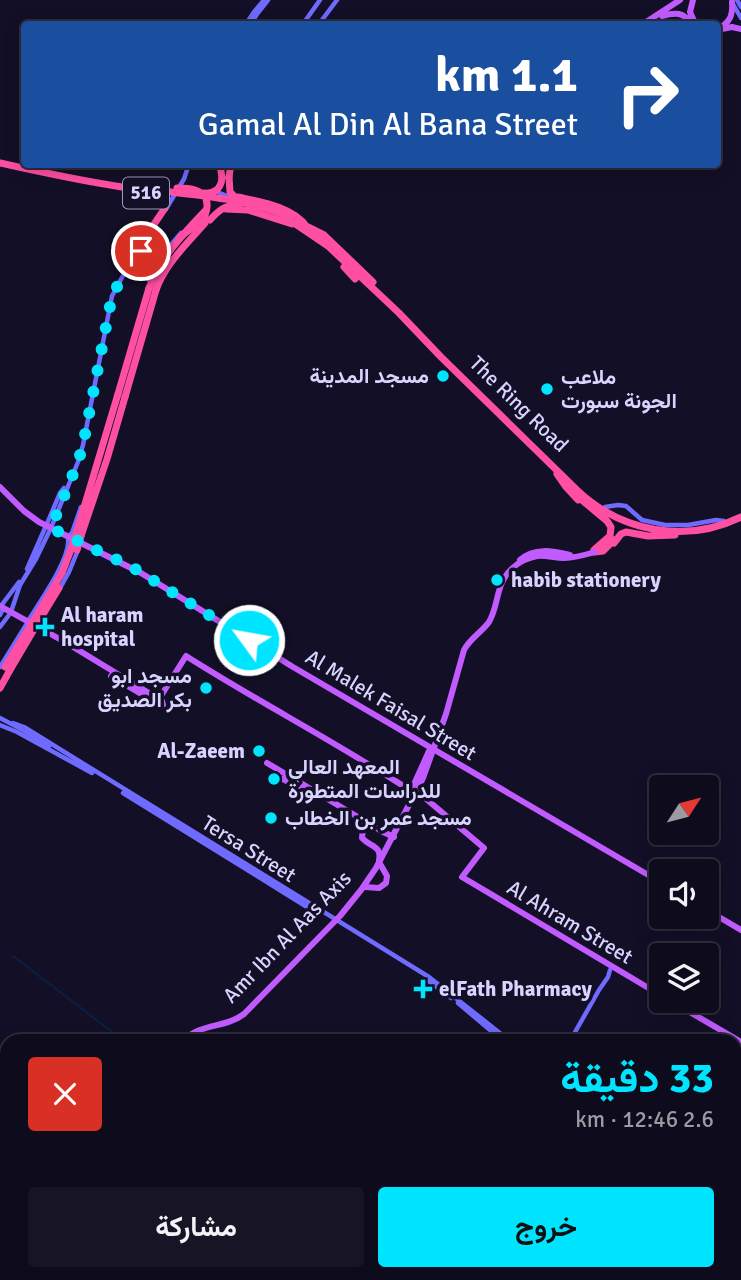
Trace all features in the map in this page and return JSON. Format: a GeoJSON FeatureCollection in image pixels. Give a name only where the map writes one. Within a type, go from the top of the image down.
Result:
{"type":"FeatureCollection","features":[{"type":"Feature","properties":{"kind":"highway","name":"The Ring Road"},"geometry":{"type":"LineString","coordinates":[[0,165],[244,204],[292,219]]}},
{"type":"Feature","properties":{"kind":"highway","name":"The Ring Road"},"geometry":{"type":"LineString","coordinates":[[0,165],[99,188],[244,204]]}},
{"type":"Feature","properties":{"kind":"highway"},"geometry":{"type":"LineString","coordinates":[[221,168],[233,197],[244,204]]}},
{"type":"Feature","properties":{"kind":"highway"},"geometry":{"type":"LineString","coordinates":[[184,193],[211,193],[219,188],[230,168]]}},
{"type":"Feature","properties":{"kind":"highway"},"geometry":{"type":"LineString","coordinates":[[100,183],[192,189],[205,197],[208,207],[203,220],[171,257],[162,276]]}},
{"type":"Feature","properties":{"kind":"highway"},"geometry":{"type":"LineString","coordinates":[[132,258],[165,208],[163,198],[153,193]]}},
{"type":"Feature","properties":{"kind":"highway","name":"The Ring Road"},"geometry":{"type":"LineString","coordinates":[[0,675],[68,561],[149,288],[158,267],[180,237],[215,202],[230,196],[261,202],[292,219],[340,253],[359,275],[403,314],[574,486],[602,507],[634,523],[682,532],[710,528],[734,518]]}},
{"type":"Feature","properties":{"kind":"highway"},"geometry":{"type":"LineString","coordinates":[[180,237],[209,213],[208,203],[198,198]]}},
{"type":"Feature","properties":{"kind":"highway"},"geometry":{"type":"LineString","coordinates":[[203,229],[219,210],[226,206],[244,204]]}},
{"type":"Feature","properties":{"kind":"highway","name":"The Ring Road"},"geometry":{"type":"LineString","coordinates":[[0,688],[73,560],[107,459],[162,276],[204,224],[218,212],[241,209],[292,219]]}},
{"type":"Feature","properties":{"kind":"highway"},"geometry":{"type":"LineString","coordinates":[[340,253],[359,261]]}},
{"type":"Feature","properties":{"kind":"highway"},"geometry":{"type":"LineString","coordinates":[[340,253],[342,265],[359,275]]}},
{"type":"Feature","properties":{"kind":"highway"},"geometry":{"type":"LineString","coordinates":[[550,461],[568,490],[601,519]]}},
{"type":"Feature","properties":{"kind":"highway"},"geometry":{"type":"LineString","coordinates":[[574,486],[576,495],[607,521],[611,528],[610,536],[595,551]]}},
{"type":"Feature","properties":{"kind":"highway","name":"The Ring Road"},"geometry":{"type":"LineString","coordinates":[[664,529],[701,527],[734,518]]}},
{"type":"Feature","properties":{"kind":"highway"},"geometry":{"type":"LineString","coordinates":[[595,551],[603,551],[624,531],[649,532],[664,529]]}},
{"type":"Feature","properties":{"kind":"highway"},"geometry":{"type":"LineString","coordinates":[[615,542],[626,532],[645,536],[668,536],[682,532]]}},
{"type":"Feature","properties":{"kind":"main road"},"geometry":{"type":"LineString","coordinates":[[251,21],[266,0]]}},
{"type":"Feature","properties":{"kind":"main road"},"geometry":{"type":"LineString","coordinates":[[305,21],[320,0]]}},
{"type":"Feature","properties":{"kind":"main road"},"geometry":{"type":"LineString","coordinates":[[321,21],[337,0]]}},
{"type":"Feature","properties":{"kind":"main road"},"geometry":{"type":"LineString","coordinates":[[663,14],[671,0]]}},
{"type":"Feature","properties":{"kind":"main road"},"geometry":{"type":"LineString","coordinates":[[653,21],[680,0]]}},
{"type":"Feature","properties":{"kind":"main road"},"geometry":{"type":"LineString","coordinates":[[649,21],[687,0]]}},
{"type":"Feature","properties":{"kind":"main road"},"geometry":{"type":"LineString","coordinates":[[693,0],[690,12],[693,21]]}},
{"type":"Feature","properties":{"kind":"main road"},"geometry":{"type":"LineString","coordinates":[[733,1],[741,7]]}},
{"type":"Feature","properties":{"kind":"main road"},"geometry":{"type":"LineString","coordinates":[[733,1],[741,18]]}},
{"type":"Feature","properties":{"kind":"main road"},"geometry":{"type":"LineString","coordinates":[[721,28],[730,19],[733,1]]}},
{"type":"Feature","properties":{"kind":"main road"},"geometry":{"type":"LineString","coordinates":[[663,14],[679,13],[691,21]]}},
{"type":"Feature","properties":{"kind":"main road"},"geometry":{"type":"LineString","coordinates":[[721,29],[741,29]]}},
{"type":"Feature","properties":{"kind":"main road"},"geometry":{"type":"LineString","coordinates":[[94,385],[109,298],[117,280],[151,231],[185,168]]}},
{"type":"Feature","properties":{"kind":"main road"},"geometry":{"type":"LineString","coordinates":[[3,613],[32,565],[47,528],[65,495],[64,490],[79,452],[114,291],[184,180],[186,168]]}},
{"type":"Feature","properties":{"kind":"main road"},"geometry":{"type":"LineString","coordinates":[[0,667],[17,640],[67,577],[79,548],[72,533],[147,284],[158,260],[206,205],[219,177],[219,168]]}},
{"type":"Feature","properties":{"kind":"main road"},"geometry":{"type":"LineString","coordinates":[[32,624],[69,544],[82,537],[113,448],[157,294],[177,258],[218,214],[230,186],[231,168]]}},
{"type":"Feature","properties":{"kind":"main road"},"geometry":{"type":"LineString","coordinates":[[214,191],[225,195]]}},
{"type":"Feature","properties":{"kind":"main road"},"geometry":{"type":"LineString","coordinates":[[133,331],[145,335]]}},
{"type":"Feature","properties":{"kind":"main road","name":"Al Malek Faisal Street"},"geometry":{"type":"LineString","coordinates":[[0,489],[47,528],[148,578],[414,741],[649,878]]}},
{"type":"Feature","properties":{"kind":"main road"},"geometry":{"type":"LineString","coordinates":[[602,507],[628,507],[642,520],[664,529],[734,518]]}},
{"type":"Feature","properties":{"kind":"main road"},"geometry":{"type":"LineString","coordinates":[[521,561],[537,554],[570,556],[595,551]]}},
{"type":"Feature","properties":{"kind":"main road"},"geometry":{"type":"LineString","coordinates":[[521,561],[526,555],[535,552],[559,557],[570,555]]}},
{"type":"Feature","properties":{"kind":"main road","name":"Amr Ibn Al Aas Axis"},"geometry":{"type":"LineString","coordinates":[[190,1034],[197,1028],[228,1021],[242,1013],[343,909],[364,883],[391,841],[425,768],[445,713],[463,648],[489,617],[502,576],[510,567],[521,561]]}},
{"type":"Feature","properties":{"kind":"main road","name":"Amr Ibn Al Aas Axis"},"geometry":{"type":"LineString","coordinates":[[192,1034],[198,1030],[230,1023],[244,1014],[340,916],[369,881],[424,775],[446,714],[464,650],[489,621],[504,577],[521,561]]}},
{"type":"Feature","properties":{"kind":"main road"},"geometry":{"type":"LineString","coordinates":[[3,613],[19,584]]}},
{"type":"Feature","properties":{"kind":"main road"},"geometry":{"type":"LineString","coordinates":[[3,613],[32,624],[141,692]]}},
{"type":"Feature","properties":{"kind":"main road"},"geometry":{"type":"LineString","coordinates":[[0,688],[26,645],[17,640]]}},
{"type":"Feature","properties":{"kind":"main road"},"geometry":{"type":"LineString","coordinates":[[8,654],[17,660]]}},
{"type":"Feature","properties":{"kind":"main road"},"geometry":{"type":"LineString","coordinates":[[111,676],[161,702],[186,656],[415,791],[445,815],[484,848],[465,881]]}},
{"type":"Feature","properties":{"kind":"main road"},"geometry":{"type":"LineString","coordinates":[[0,720],[23,730],[72,760]]}},
{"type":"Feature","properties":{"kind":"main road","name":"Tersa Street"},"geometry":{"type":"LineString","coordinates":[[0,720],[17,732],[72,760],[435,983],[498,1034]]}},
{"type":"Feature","properties":{"kind":"main road","name":"Al Malek Faisal Street"},"geometry":{"type":"LineString","coordinates":[[414,741],[430,757],[532,810]]}},
{"type":"Feature","properties":{"kind":"main road"},"geometry":{"type":"LineString","coordinates":[[415,791],[430,757]]}},
{"type":"Feature","properties":{"kind":"main road"},"geometry":{"type":"LineString","coordinates":[[267,763],[391,841]]}},
{"type":"Feature","properties":{"kind":"main road"},"geometry":{"type":"LineString","coordinates":[[283,779],[383,832],[391,841]]}},
{"type":"Feature","properties":{"kind":"main road"},"geometry":{"type":"LineString","coordinates":[[362,824],[363,839],[379,850],[379,861],[387,876],[386,883],[379,888],[369,881]]}},
{"type":"Feature","properties":{"kind":"main road"},"geometry":{"type":"LineString","coordinates":[[372,830],[364,836],[380,848],[391,841]]}},
{"type":"Feature","properties":{"kind":"main road","name":"Al Ahram Street"},"geometry":{"type":"LineString","coordinates":[[465,881],[503,906]]}},
{"type":"Feature","properties":{"kind":"main road","name":"Al Ahram Street"},"geometry":{"type":"LineString","coordinates":[[465,881],[573,942],[612,971],[649,990]]}},
{"type":"Feature","properties":{"kind":"main road"},"geometry":{"type":"LineString","coordinates":[[719,918],[741,931]]}},
{"type":"Feature","properties":{"kind":"main road","name":"Al Ahram Street"},"geometry":{"type":"LineString","coordinates":[[597,961],[649,993]]}},
{"type":"Feature","properties":{"kind":"main road"},"geometry":{"type":"LineString","coordinates":[[575,1034],[599,989],[612,971]]}},
{"type":"Feature","properties":{"kind":"main road","name":"Tersa Street"},"geometry":{"type":"LineString","coordinates":[[443,990],[498,1034]]}},
{"type":"Feature","properties":{"kind":"main road"},"geometry":{"type":"LineString","coordinates":[[691,1013],[727,1034]]}},
{"type":"Feature","properties":{"kind":"waterway"},"geometry":{"type":"LineString","coordinates":[[13,956],[115,1034]]}},
{"type":"Feature","properties":{"kind":"place","name":"مسجد المدينة"},"geometry":{"type":"Point","coordinates":[443,376]}},
{"type":"Feature","properties":{"kind":"place","name":"ملاعب الجونة سبورت"},"geometry":{"type":"Point","coordinates":[547,389]}},
{"type":"Feature","properties":{"kind":"place","name":"habib stationery"},"geometry":{"type":"Point","coordinates":[497,580]}},
{"type":"Feature","properties":{"kind":"place","name":"Al haram hospital"},"geometry":{"type":"Point","coordinates":[45,627]}},
{"type":"Feature","properties":{"kind":"place","name":"مسجد ابو بكر الصديق"},"geometry":{"type":"Point","coordinates":[206,688]}},
{"type":"Feature","properties":{"kind":"place","name":"Al-Zaeem"},"geometry":{"type":"Point","coordinates":[259,751]}},
{"type":"Feature","properties":{"kind":"place","name":"المعهد العالي للدراسات المتطورة"},"geometry":{"type":"Point","coordinates":[274,779]}},
{"type":"Feature","properties":{"kind":"place","name":"مسجد عمر بن الخطاب"},"geometry":{"type":"Point","coordinates":[271,818]}},
{"type":"Feature","properties":{"kind":"place","name":"elFath Pharmacy"},"geometry":{"type":"Point","coordinates":[423,989]}},
{"type":"Feature","properties":{"kind":"route"},"geometry":{"type":"LineString","coordinates":[[141,251],[112,296],[83,445],[51,528],[132,567],[249,640]]}}]}
